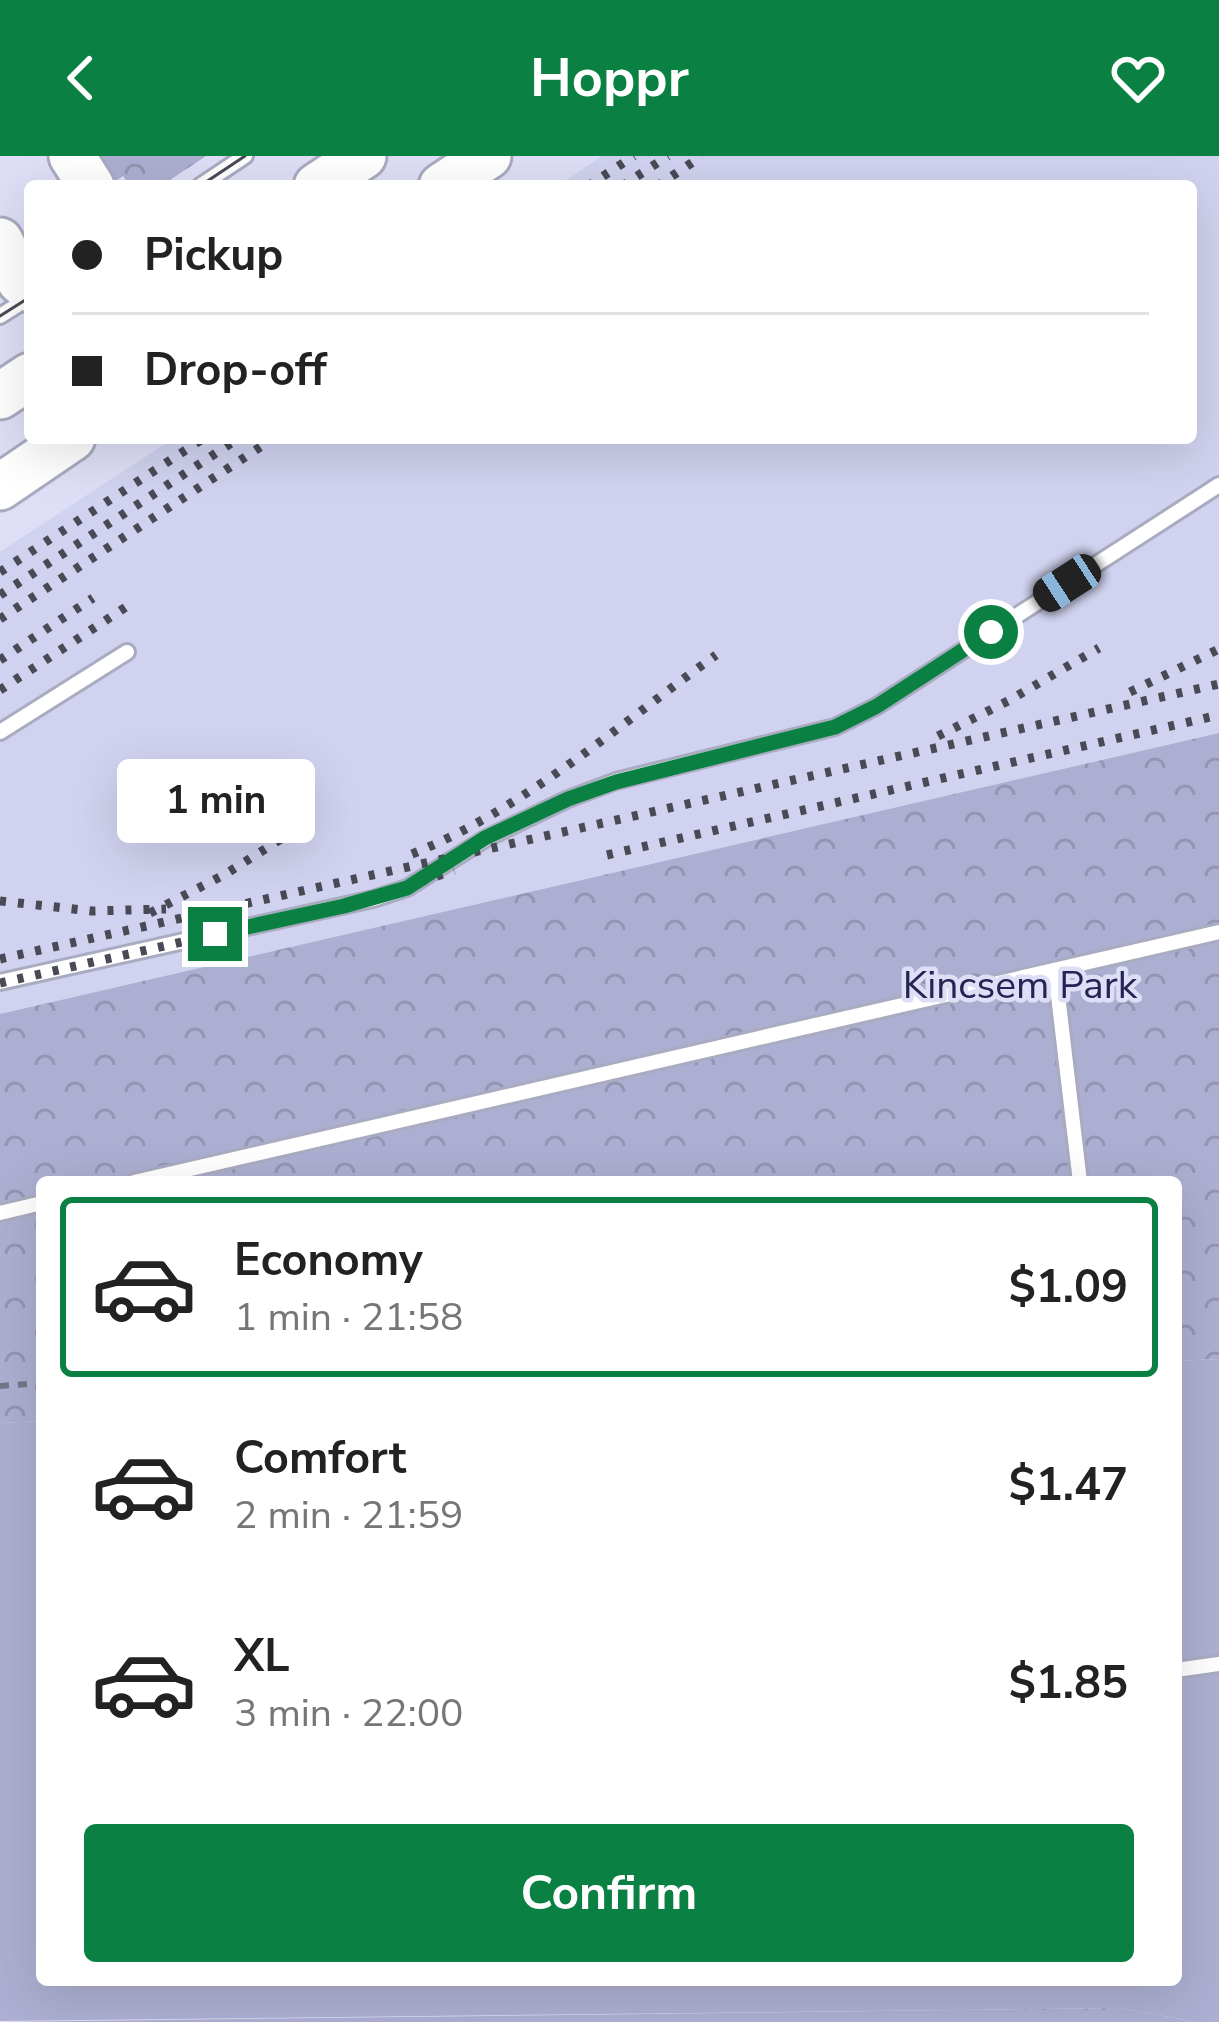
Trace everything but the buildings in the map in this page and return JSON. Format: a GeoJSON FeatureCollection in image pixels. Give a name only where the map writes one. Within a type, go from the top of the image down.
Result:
{"type":"FeatureCollection","features":[{"type":"Feature","properties":{"kind":"main road"},"geometry":{"type":"LineString","coordinates":[[325,180],[362,156]]}},
{"type":"Feature","properties":{"kind":"main road"},"geometry":{"type":"LineString","coordinates":[[451,180],[488,156]]}},
{"type":"Feature","properties":{"kind":"main road"},"geometry":{"type":"LineString","coordinates":[[0,241],[24,286]]}},
{"type":"Feature","properties":{"kind":"main road"},"geometry":{"type":"LineString","coordinates":[[0,487],[63,444]]}},
{"type":"Feature","properties":{"kind":"lane"},"geometry":{"type":"LineString","coordinates":[[209,180],[245,156]]}},
{"type":"Feature","properties":{"kind":"lane"},"geometry":{"type":"LineString","coordinates":[[0,316],[24,298]]}},
{"type":"Feature","properties":{"kind":"lane"},"geometry":{"type":"LineString","coordinates":[[0,982],[373,899],[407,888],[485,838],[568,799],[616,782],[835,727],[877,706],[1219,485]]}},
{"type":"Feature","properties":{"kind":"lane"},"geometry":{"type":"LineString","coordinates":[[0,732],[127,652]]}},
{"type":"Feature","properties":{"kind":"lane"},"geometry":{"type":"LineString","coordinates":[[160,1176],[1219,932]]}},
{"type":"Feature","properties":{"kind":"lane"},"geometry":{"type":"LineString","coordinates":[[1055,970],[1079,1176]]}},
{"type":"Feature","properties":{"kind":"lane"},"geometry":{"type":"LineString","coordinates":[[0,1213],[36,1204]]}},
{"type":"Feature","properties":{"kind":"lane"},"geometry":{"type":"LineString","coordinates":[[1182,1669],[1219,1664]]}},
{"type":"Feature","properties":{"kind":"path"},"geometry":{"type":"LineString","coordinates":[[0,1386],[36,1384]]}},
{"type":"Feature","properties":{"kind":"shaded area"},"geometry":{"type":"Polygon","coordinates":[[[602,156],[1219,156],[1219,733],[0,1014],[0,552],[165,444],[1197,444],[1197,180],[566,180],[602,156]]]}},
{"type":"Feature","properties":{"kind":"green space"},"geometry":{"type":"Polygon","coordinates":[[[67,156],[206,156],[170,180],[126,180],[123,176],[100,180],[67,156]]]}},
{"type":"Feature","properties":{"kind":"green space","name":"Kincsem Park"},"geometry":{"type":"Polygon","coordinates":[[[1219,733],[1219,1359],[1182,1361],[1182,1176],[36,1176],[36,1421],[0,1423],[0,1014],[1219,733]]]}},
{"type":"Feature","properties":{"kind":"green space"},"geometry":{"type":"Polygon","coordinates":[[[1219,1359],[1219,2022],[1120,2008],[0,2021],[0,1423],[36,1421],[36,1986],[1182,1986],[1182,1361],[1219,1359]]]}},
{"type":"Feature","properties":{"kind":"green space"},"geometry":{"type":"Polygon","coordinates":[[[1120,2008],[1196,2022],[0,2022],[1120,2008]]]}},
{"type":"Feature","properties":{"kind":"tram line"},"geometry":{"type":"LineString","coordinates":[[209,180],[245,156]]}},
{"type":"Feature","properties":{"kind":"tram line"},"geometry":{"type":"LineString","coordinates":[[0,316],[24,301]]}},
{"type":"Feature","properties":{"kind":"railway"},"geometry":{"type":"LineString","coordinates":[[597,180],[634,156]]}},
{"type":"Feature","properties":{"kind":"railway"},"geometry":{"type":"LineString","coordinates":[[631,180],[668,156]]}},
{"type":"Feature","properties":{"kind":"railway"},"geometry":{"type":"LineString","coordinates":[[666,180],[702,156]]}},
{"type":"Feature","properties":{"kind":"railway"},"geometry":{"type":"LineString","coordinates":[[0,572],[195,444]]}},
{"type":"Feature","properties":{"kind":"railway"},"geometry":{"type":"LineString","coordinates":[[0,595],[230,444]]}},
{"type":"Feature","properties":{"kind":"railway"},"geometry":{"type":"LineString","coordinates":[[0,619],[265,444]]}},
{"type":"Feature","properties":{"kind":"railway"},"geometry":{"type":"LineString","coordinates":[[0,660],[93,598]]}},
{"type":"Feature","properties":{"kind":"railway"},"geometry":{"type":"LineString","coordinates":[[0,690],[135,601]]}},
{"type":"Feature","properties":{"kind":"railway"},"geometry":{"type":"LineString","coordinates":[[938,736],[1099,648]]}},
{"type":"Feature","properties":{"kind":"railway"},"geometry":{"type":"LineString","coordinates":[[1130,692],[1219,649]]}},
{"type":"Feature","properties":{"kind":"railway"},"geometry":{"type":"LineString","coordinates":[[412,854],[532,790],[716,655]]}},
{"type":"Feature","properties":{"kind":"railway"},"geometry":{"type":"LineString","coordinates":[[0,959],[1219,684]]}},
{"type":"Feature","properties":{"kind":"railway"},"geometry":{"type":"LineString","coordinates":[[607,855],[1219,715]]}},
{"type":"Feature","properties":{"kind":"railway"},"geometry":{"type":"LineString","coordinates":[[150,913],[289,834]]}},
{"type":"Feature","properties":{"kind":"railway"},"geometry":{"type":"LineString","coordinates":[[0,983],[373,899],[454,870]]}},
{"type":"Feature","properties":{"kind":"railway"},"geometry":{"type":"LineString","coordinates":[[0,901],[92,911],[166,909]]}},
{"type":"Feature","properties":{"kind":"route"},"geometry":{"type":"LineString","coordinates":[[215,934],[407,888],[485,838],[616,782],[835,727],[877,706],[991,632]]}}]}
